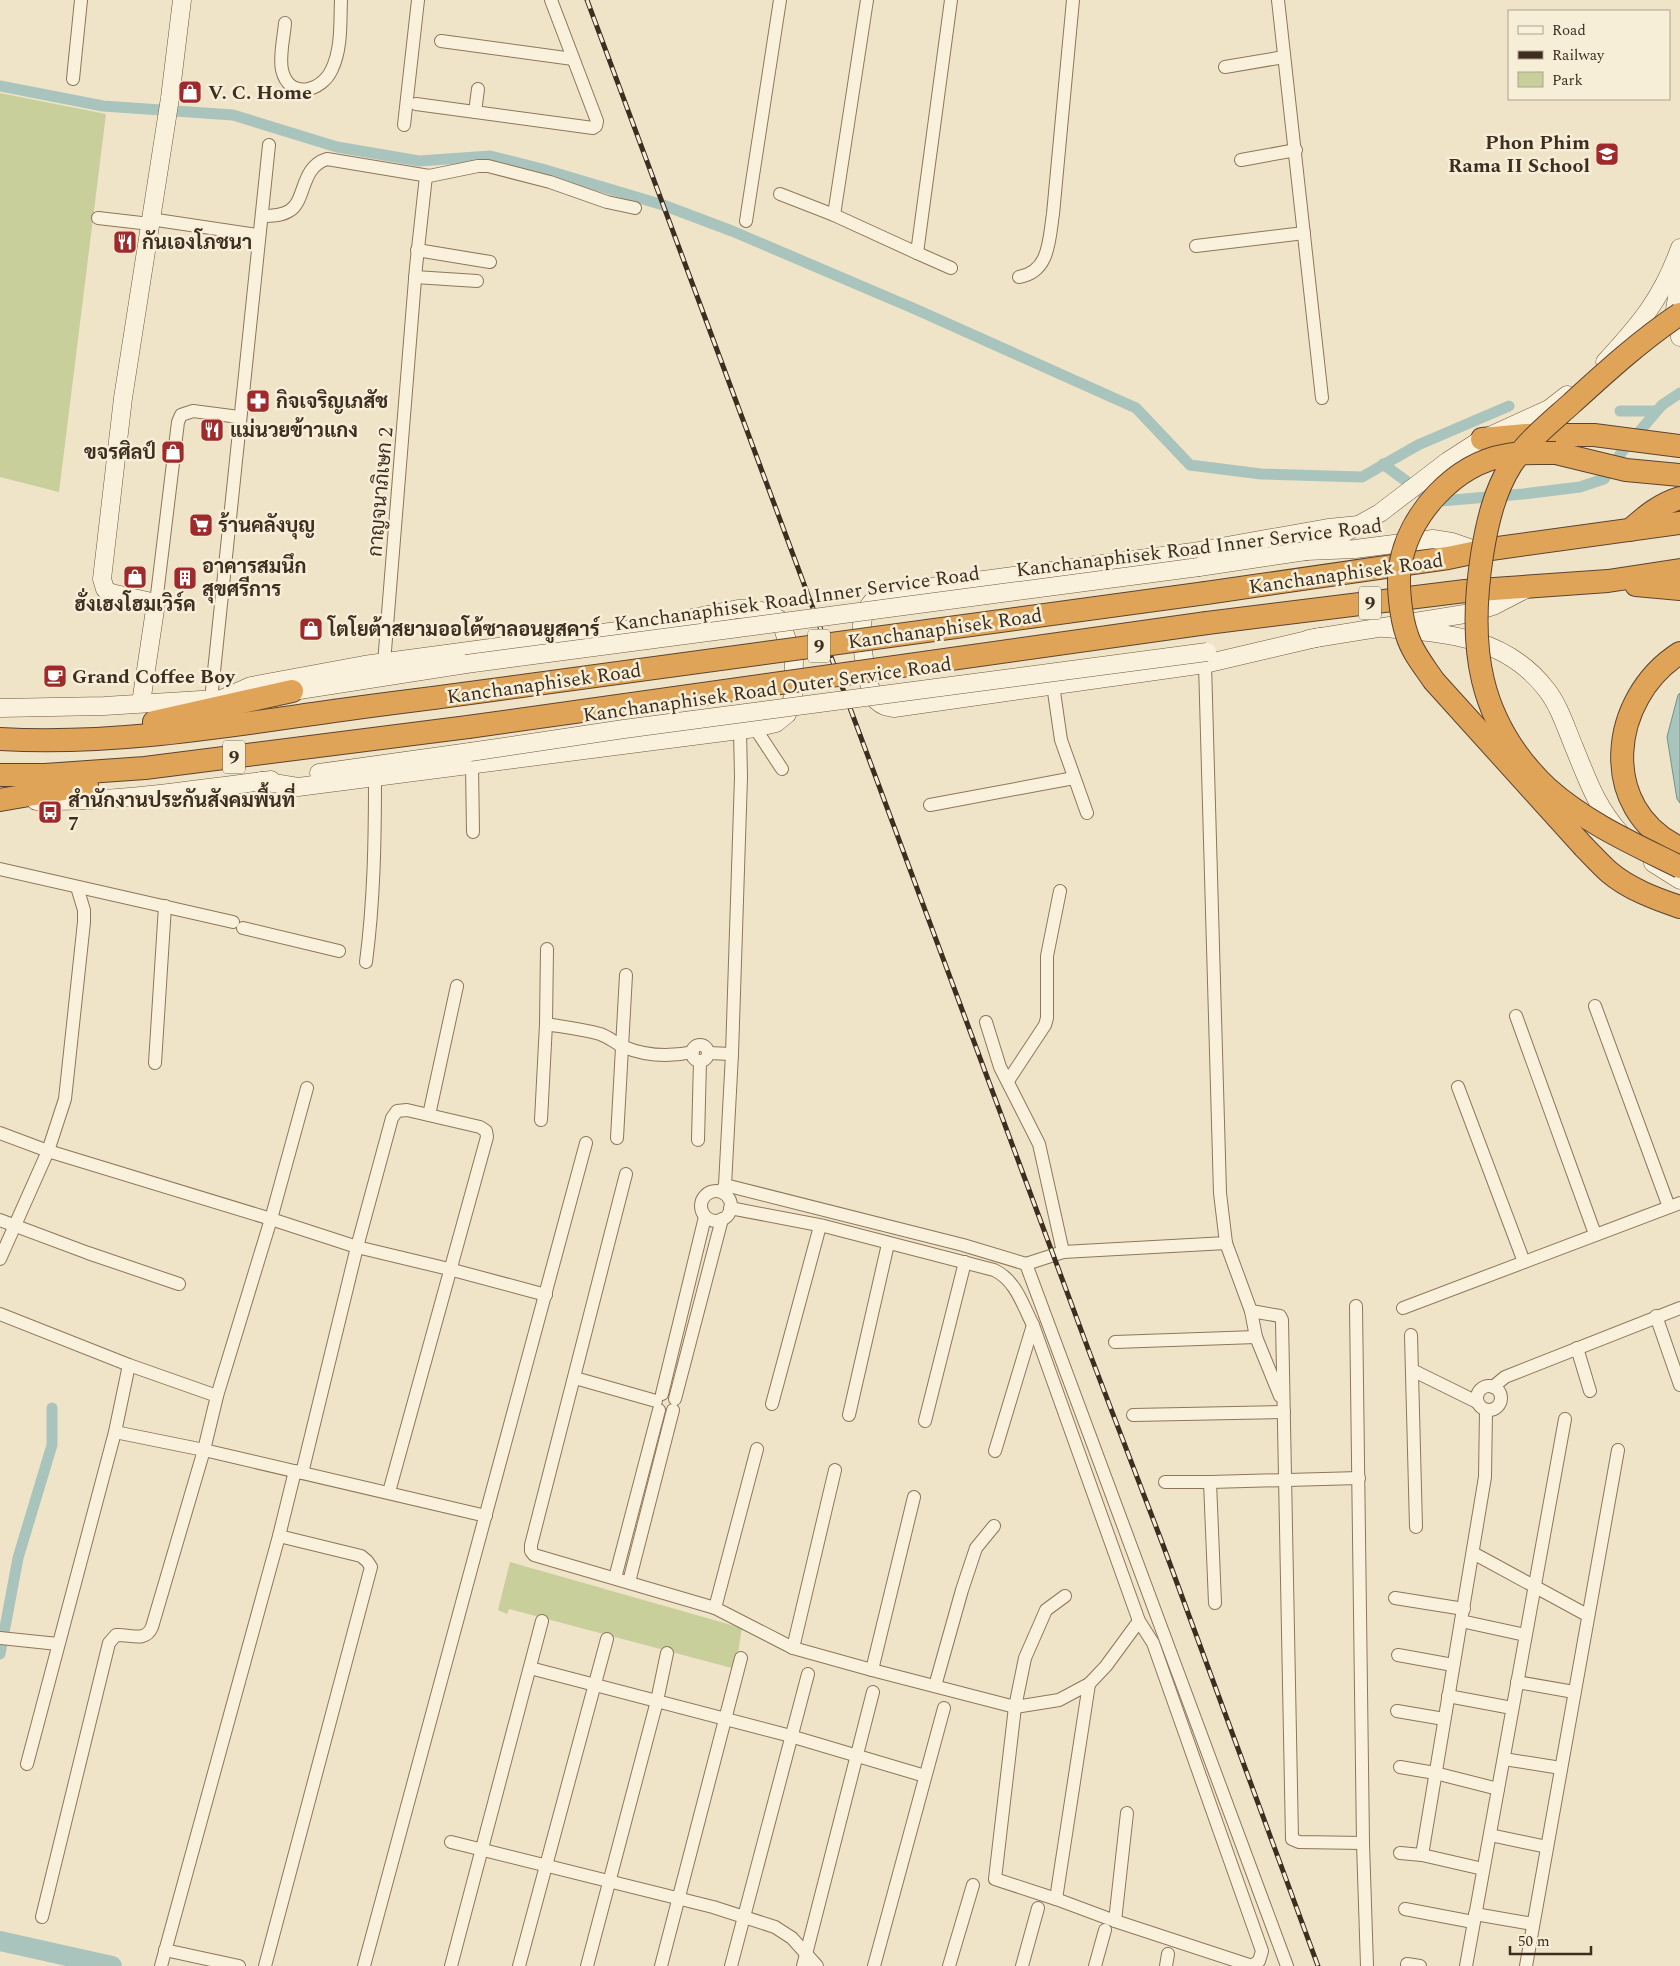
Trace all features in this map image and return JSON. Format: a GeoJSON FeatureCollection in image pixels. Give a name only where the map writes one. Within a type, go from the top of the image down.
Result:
{"type":"FeatureCollection","features":[{"type":"Feature","properties":{"kind":"highway"},"geometry":{"type":"LineString","coordinates":[[1680,314],[1605,373],[1533,440],[1511,465],[1496,495],[1486,532],[1478,586],[1476,624],[1477,655],[1480,673],[1489,701],[1506,735],[1530,768],[1557,796],[1591,821],[1680,867]]}},
{"type":"Feature","properties":{"kind":"highway"},"geometry":{"type":"LineString","coordinates":[[1482,439],[1526,435],[1594,435],[1680,446]]}},
{"type":"Feature","properties":{"kind":"highway"},"geometry":{"type":"LineString","coordinates":[[1680,476],[1626,470],[1556,453],[1532,452],[1506,455],[1480,463],[1456,478],[1435,497],[1413,528],[1405,547],[1400,568],[1400,592],[1407,635],[1417,657],[1434,681],[1584,847],[1610,873],[1632,887],[1680,907]]}},
{"type":"Feature","properties":{"kind":"highway"},"geometry":{"type":"LineString","coordinates":[[1633,530],[1650,512],[1680,498]]}},
{"type":"Feature","properties":{"kind":"highway","name":"Kanchanaphisek Road"},"geometry":{"type":"LineString","coordinates":[[0,739],[42,741],[142,736],[1206,593],[1420,562],[1478,551],[1680,523]]}},
{"type":"Feature","properties":{"kind":"highway","name":"Kanchanaphisek Road"},"geometry":{"type":"LineString","coordinates":[[0,775],[45,775],[163,766],[468,727],[1207,623],[1465,591],[1608,581],[1680,570]]}},
{"type":"Feature","properties":{"kind":"highway"},"geometry":{"type":"LineString","coordinates":[[1608,581],[1680,589]]}},
{"type":"Feature","properties":{"kind":"highway"},"geometry":{"type":"LineString","coordinates":[[1680,653],[1669,659],[1640,693],[1626,723],[1621,748],[1630,798],[1648,825],[1665,841],[1680,848]]}},
{"type":"Feature","properties":{"kind":"highway"},"geometry":{"type":"LineString","coordinates":[[42,741],[139,725],[292,691]]}},
{"type":"Feature","properties":{"kind":"highway"},"geometry":{"type":"LineString","coordinates":[[0,801],[120,780],[163,766]]}},
{"type":"Feature","properties":{"kind":"main road"},"geometry":{"type":"LineString","coordinates":[[141,703],[156,603],[111,593],[105,589],[102,578],[123,398],[170,98],[182,0]]}},
{"type":"Feature","properties":{"kind":"main road"},"geometry":{"type":"LineString","coordinates":[[1306,551],[1360,525],[1380,513],[1482,439],[1549,409],[1602,366],[1647,314],[1665,286],[1680,248]]}},
{"type":"Feature","properties":{"kind":"main road"},"geometry":{"type":"LineString","coordinates":[[1680,279],[1675,310],[1680,336]]}},
{"type":"Feature","properties":{"kind":"main road"},"geometry":{"type":"LineString","coordinates":[[1206,658],[1053,685],[894,708],[883,706],[876,699],[865,666],[862,645],[863,618],[871,603],[880,597],[916,589],[1193,552],[1328,528],[1360,525]]}},
{"type":"Feature","properties":{"kind":"main road","name":"Kanchanaphisek Road Inner Service Road"},"geometry":{"type":"LineString","coordinates":[[0,708],[94,707],[186,702],[292,691],[466,664],[1199,567],[1306,551],[1355,549],[1433,539],[1452,542],[1478,551]]}},
{"type":"Feature","properties":{"kind":"main road","name":"Kanchanaphisek Road Outer Service Road"},"geometry":{"type":"LineString","coordinates":[[0,801],[104,800],[471,758],[624,729],[1206,658],[1320,637],[1471,613],[1493,606],[1533,585]]}},
{"type":"Feature","properties":{"kind":"main road"},"geometry":{"type":"LineString","coordinates":[[218,699],[252,686],[277,680],[384,663],[647,627],[738,609],[754,609],[768,612],[780,620],[794,660],[793,697],[787,714],[776,723],[748,729],[471,758],[375,778],[298,787],[261,781]]}},
{"type":"Feature","properties":{"kind":"main road"},"geometry":{"type":"LineString","coordinates":[[1384,628],[1438,632],[1472,639],[1509,655],[1530,671],[1547,690],[1558,710],[1592,793],[1610,821],[1633,848],[1659,868],[1680,880]]}},
{"type":"Feature","properties":{"kind":"street"},"geometry":{"type":"LineString","coordinates":[[73,79],[81,0]]}},
{"type":"Feature","properties":{"kind":"street"},"geometry":{"type":"LineString","coordinates":[[285,24],[282,66],[286,78],[300,90],[319,86],[328,76],[336,59],[342,0]]}},
{"type":"Feature","properties":{"kind":"street"},"geometry":{"type":"LineString","coordinates":[[404,126],[418,0]]}},
{"type":"Feature","properties":{"kind":"street"},"geometry":{"type":"LineString","coordinates":[[416,104],[593,128],[596,126],[597,121],[551,0]]}},
{"type":"Feature","properties":{"kind":"street"},"geometry":{"type":"LineString","coordinates":[[746,221],[780,0]]}},
{"type":"Feature","properties":{"kind":"street"},"geometry":{"type":"LineString","coordinates":[[834,216],[867,0]]}},
{"type":"Feature","properties":{"kind":"street"},"geometry":{"type":"LineString","coordinates":[[917,253],[951,0]]}},
{"type":"Feature","properties":{"kind":"street"},"geometry":{"type":"LineString","coordinates":[[1018,277],[1036,272],[1042,265],[1049,242],[1073,0]]}},
{"type":"Feature","properties":{"kind":"street"},"geometry":{"type":"LineString","coordinates":[[1278,0],[1322,398]]}},
{"type":"Feature","properties":{"kind":"street"},"geometry":{"type":"LineString","coordinates":[[441,40],[573,58]]}},
{"type":"Feature","properties":{"kind":"street"},"geometry":{"type":"LineString","coordinates":[[1225,67],[1284,57]]}},
{"type":"Feature","properties":{"kind":"street"},"geometry":{"type":"LineString","coordinates":[[475,112],[478,89]]}},
{"type":"Feature","properties":{"kind":"street"},"geometry":{"type":"LineString","coordinates":[[218,699],[239,418],[269,145]]}},
{"type":"Feature","properties":{"kind":"street"},"geometry":{"type":"LineString","coordinates":[[1241,160],[1296,150]]}},
{"type":"Feature","properties":{"kind":"street"},"geometry":{"type":"LineString","coordinates":[[262,216],[284,214],[291,211],[307,176],[315,166],[327,159],[426,176],[478,166],[488,166],[550,182],[607,202],[635,208]]}},
{"type":"Feature","properties":{"kind":"street","name":"กาญจนาภิเษก 2"},"geometry":{"type":"LineString","coordinates":[[384,663],[415,277],[426,176]]}},
{"type":"Feature","properties":{"kind":"street"},"geometry":{"type":"LineString","coordinates":[[780,194],[951,268]]}},
{"type":"Feature","properties":{"kind":"street"},"geometry":{"type":"LineString","coordinates":[[98,218],[150,222],[258,235]]}},
{"type":"Feature","properties":{"kind":"street"},"geometry":{"type":"LineString","coordinates":[[1196,246],[1304,233]]}},
{"type":"Feature","properties":{"kind":"street"},"geometry":{"type":"LineString","coordinates":[[418,250],[490,262]]}},
{"type":"Feature","properties":{"kind":"street"},"geometry":{"type":"LineString","coordinates":[[415,277],[477,281]]}},
{"type":"Feature","properties":{"kind":"street"},"geometry":{"type":"LineString","coordinates":[[156,603],[178,422],[181,415],[192,411],[239,418]]}},
{"type":"Feature","properties":{"kind":"street"},"geometry":{"type":"LineString","coordinates":[[1206,658],[1220,1193],[1226,1243],[1251,1311],[1256,1338],[1284,1409]]}},
{"type":"Feature","properties":{"kind":"street"},"geometry":{"type":"LineString","coordinates":[[1053,685],[1061,740],[1087,814]]}},
{"type":"Feature","properties":{"kind":"street"},"geometry":{"type":"LineString","coordinates":[[748,729],[741,777],[732,1054],[723,1188],[730,1201],[730,1208],[728,1214],[722,1219],[711,1220],[705,1217],[701,1205],[703,1198],[723,1188],[963,1245],[1026,1264],[1063,1252],[1226,1243]]}},
{"type":"Feature","properties":{"kind":"street"},"geometry":{"type":"LineString","coordinates":[[748,729],[782,768]]}},
{"type":"Feature","properties":{"kind":"street"},"geometry":{"type":"LineString","coordinates":[[471,758],[473,832]]}},
{"type":"Feature","properties":{"kind":"street"},"geometry":{"type":"LineString","coordinates":[[366,962],[376,839],[375,778]]}},
{"type":"Feature","properties":{"kind":"street"},"geometry":{"type":"LineString","coordinates":[[930,805],[1074,778]]}},
{"type":"Feature","properties":{"kind":"street"},"geometry":{"type":"LineString","coordinates":[[0,869],[165,906],[340,951]]}},
{"type":"Feature","properties":{"kind":"street"},"geometry":{"type":"LineString","coordinates":[[0,1259],[48,1151],[65,1099],[84,922],[84,910],[77,887]]}},
{"type":"Feature","properties":{"kind":"street"},"geometry":{"type":"LineString","coordinates":[[1008,1081],[1045,1026],[1047,1018],[1047,956],[1060,891]]}},
{"type":"Feature","properties":{"kind":"street"},"geometry":{"type":"LineString","coordinates":[[155,1063],[165,906]]}},
{"type":"Feature","properties":{"kind":"street"},"geometry":{"type":"LineString","coordinates":[[541,1120],[546,1024],[547,949]]}},
{"type":"Feature","properties":{"kind":"street"},"geometry":{"type":"LineString","coordinates":[[617,1138],[624,1046],[626,975]]}},
{"type":"Feature","properties":{"kind":"street"},"geometry":{"type":"LineString","coordinates":[[429,1115],[457,986]]}},
{"type":"Feature","properties":{"kind":"street"},"geometry":{"type":"LineString","coordinates":[[1403,1308],[1675,1205],[1595,1006]]}},
{"type":"Feature","properties":{"kind":"street"},"geometry":{"type":"LineString","coordinates":[[1516,1016],[1595,1234]]}},
{"type":"Feature","properties":{"kind":"street"},"geometry":{"type":"LineString","coordinates":[[986,1022],[995,1055],[1039,1144],[1063,1252]]}},
{"type":"Feature","properties":{"kind":"street"},"geometry":{"type":"LineString","coordinates":[[546,1024],[601,1035],[611,1038],[624,1046],[667,1056],[732,1054]]}},
{"type":"Feature","properties":{"kind":"street"},"geometry":{"type":"LineString","coordinates":[[698,1140],[700,1055]]}},
{"type":"Feature","properties":{"kind":"street"},"geometry":{"type":"LineString","coordinates":[[42,1917],[109,1643],[116,1635],[144,1637],[149,1634],[204,1450],[217,1396],[271,1219],[307,1088]]}},
{"type":"Feature","properties":{"kind":"street"},"geometry":{"type":"LineString","coordinates":[[1458,1088],[1524,1262]]}},
{"type":"Feature","properties":{"kind":"street"},"geometry":{"type":"LineString","coordinates":[[239,1966],[163,1959],[298,1472],[392,1118],[397,1111],[407,1110],[480,1127],[486,1131],[487,1137],[388,1492]]}},
{"type":"Feature","properties":{"kind":"street"},"geometry":{"type":"LineString","coordinates":[[0,1133],[48,1151],[357,1247],[449,1269],[546,1296]]}},
{"type":"Feature","properties":{"kind":"street"},"geometry":{"type":"LineString","coordinates":[[364,1966],[586,1143]]}},
{"type":"Feature","properties":{"kind":"street"},"geometry":{"type":"LineString","coordinates":[[626,1174],[531,1545],[531,1551],[534,1555],[714,1608],[793,1648],[1015,1707],[1059,1700],[1088,1684],[1106,1666],[1139,1621]]}},
{"type":"Feature","properties":{"kind":"street"},"geometry":{"type":"LineString","coordinates":[[730,1208],[820,1226],[994,1270],[1005,1276],[1014,1287],[1033,1325],[1139,1621],[1153,1642],[1262,1951],[1259,1961],[1252,1966],[1110,1926],[1056,1899],[995,1880],[1015,1707],[1025,1658],[1046,1610],[1065,1596]]}},
{"type":"Feature","properties":{"kind":"street"},"geometry":{"type":"LineString","coordinates":[[615,1578],[705,1217]]}},
{"type":"Feature","properties":{"kind":"street"},"geometry":{"type":"LineString","coordinates":[[629,1582],[722,1219]]}},
{"type":"Feature","properties":{"kind":"street"},"geometry":{"type":"LineString","coordinates":[[0,1220],[179,1284]]}},
{"type":"Feature","properties":{"kind":"street"},"geometry":{"type":"LineString","coordinates":[[772,1404],[820,1226]]}},
{"type":"Feature","properties":{"kind":"street"},"geometry":{"type":"LineString","coordinates":[[850,1415],[888,1244]]}},
{"type":"Feature","properties":{"kind":"street"},"geometry":{"type":"LineString","coordinates":[[925,1421],[964,1262]]}},
{"type":"Feature","properties":{"kind":"street"},"geometry":{"type":"LineString","coordinates":[[1026,1264],[1287,1966]]}},
{"type":"Feature","properties":{"kind":"street"},"geometry":{"type":"LineString","coordinates":[[1356,1306],[1367,1966]]}},
{"type":"Feature","properties":{"kind":"street"},"geometry":{"type":"LineString","coordinates":[[1422,1855],[1486,1466],[1481,1406],[1477,1396],[1483,1388],[1493,1387],[1505,1377],[1680,1308]]}},
{"type":"Feature","properties":{"kind":"street"},"geometry":{"type":"LineString","coordinates":[[1251,1311],[1280,1316],[1282,1320],[1292,1839],[1299,1842],[1364,1843]]}},
{"type":"Feature","properties":{"kind":"street"},"geometry":{"type":"LineString","coordinates":[[0,1314],[217,1396]]}},
{"type":"Feature","properties":{"kind":"street"},"geometry":{"type":"LineString","coordinates":[[1656,1316],[1680,1385]]}},
{"type":"Feature","properties":{"kind":"street"},"geometry":{"type":"LineString","coordinates":[[995,1451],[1033,1325]]}},
{"type":"Feature","properties":{"kind":"street"},"geometry":{"type":"LineString","coordinates":[[1411,1335],[1416,1527]]}},
{"type":"Feature","properties":{"kind":"street"},"geometry":{"type":"LineString","coordinates":[[1115,1342],[1256,1338]]}},
{"type":"Feature","properties":{"kind":"street"},"geometry":{"type":"LineString","coordinates":[[1577,1348],[1590,1391]]}},
{"type":"Feature","properties":{"kind":"street"},"geometry":{"type":"LineString","coordinates":[[27,1764],[115,1432],[129,1364]]}},
{"type":"Feature","properties":{"kind":"street"},"geometry":{"type":"LineString","coordinates":[[1412,1370],[1481,1406],[1494,1409],[1500,1403],[1501,1394],[1493,1387]]}},
{"type":"Feature","properties":{"kind":"street"},"geometry":{"type":"LineString","coordinates":[[574,1378],[659,1402],[664,1412],[674,1404]]}},
{"type":"Feature","properties":{"kind":"street"},"geometry":{"type":"LineString","coordinates":[[659,1402],[668,1393],[674,1404]]}},
{"type":"Feature","properties":{"kind":"street"},"geometry":{"type":"LineString","coordinates":[[1133,1415],[1284,1409]]}},
{"type":"Feature","properties":{"kind":"street"},"geometry":{"type":"LineString","coordinates":[[1466,1966],[1566,1419]]}},
{"type":"Feature","properties":{"kind":"street"},"geometry":{"type":"LineString","coordinates":[[115,1432],[204,1450],[486,1516]]}},
{"type":"Feature","properties":{"kind":"street"},"geometry":{"type":"LineString","coordinates":[[714,1608],[757,1449]]}},
{"type":"Feature","properties":{"kind":"street"},"geometry":{"type":"LineString","coordinates":[[1526,1966],[1587,1615],[1618,1450]]}},
{"type":"Feature","properties":{"kind":"street"},"geometry":{"type":"LineString","coordinates":[[793,1648],[835,1470]]}},
{"type":"Feature","properties":{"kind":"street"},"geometry":{"type":"LineString","coordinates":[[1166,1482],[1359,1478]]}},
{"type":"Feature","properties":{"kind":"street"},"geometry":{"type":"LineString","coordinates":[[1210,1482],[1215,1603]]}},
{"type":"Feature","properties":{"kind":"street"},"geometry":{"type":"LineString","coordinates":[[872,1670],[914,1496]]}},
{"type":"Feature","properties":{"kind":"street"},"geometry":{"type":"LineString","coordinates":[[935,1686],[976,1548],[994,1526]]}},
{"type":"Feature","properties":{"kind":"street"},"geometry":{"type":"LineString","coordinates":[[265,1966],[371,1567],[361,1556],[279,1536]]}},
{"type":"Feature","properties":{"kind":"street"},"geometry":{"type":"LineString","coordinates":[[1473,1553],[1587,1615]]}},
{"type":"Feature","properties":{"kind":"street"},"geometry":{"type":"LineString","coordinates":[[1396,1598],[1462,1615],[1525,1635]]}},
{"type":"Feature","properties":{"kind":"street"},"geometry":{"type":"LineString","coordinates":[[451,1966],[542,1621]]}},
{"type":"Feature","properties":{"kind":"street"},"geometry":{"type":"LineString","coordinates":[[0,1638],[58,1644]]}},
{"type":"Feature","properties":{"kind":"street"},"geometry":{"type":"LineString","coordinates":[[519,1966],[607,1639]]}},
{"type":"Feature","properties":{"kind":"street"},"geometry":{"type":"LineString","coordinates":[[587,1966],[657,1701],[667,1653]]}},
{"type":"Feature","properties":{"kind":"street"},"geometry":{"type":"LineString","coordinates":[[1398,1655],[1453,1665]]}},
{"type":"Feature","properties":{"kind":"street"},"geometry":{"type":"LineString","coordinates":[[661,1966],[680,1899],[741,1658]]}},
{"type":"Feature","properties":{"kind":"street"},"geometry":{"type":"LineString","coordinates":[[530,1668],[790,1736],[925,1776]]}},
{"type":"Feature","properties":{"kind":"street"},"geometry":{"type":"LineString","coordinates":[[731,1966],[790,1736],[808,1674]]}},
{"type":"Feature","properties":{"kind":"street"},"geometry":{"type":"LineString","coordinates":[[1517,1682],[1574,1692]]}},
{"type":"Feature","properties":{"kind":"street"},"geometry":{"type":"LineString","coordinates":[[1056,1899],[1088,1684]]}},
{"type":"Feature","properties":{"kind":"street"},"geometry":{"type":"LineString","coordinates":[[802,1966],[858,1756],[873,1692]]}},
{"type":"Feature","properties":{"kind":"street"},"geometry":{"type":"LineString","coordinates":[[1448,1696],[1512,1708]]}},
{"type":"Feature","properties":{"kind":"street"},"geometry":{"type":"LineString","coordinates":[[874,1966],[944,1708]]}},
{"type":"Feature","properties":{"kind":"street"},"geometry":{"type":"LineString","coordinates":[[1398,1711],[1444,1719]]}},
{"type":"Feature","properties":{"kind":"street"},"geometry":{"type":"LineString","coordinates":[[1504,1759],[1561,1768]]}},
{"type":"Feature","properties":{"kind":"street"},"geometry":{"type":"LineString","coordinates":[[1400,1767],[1435,1773],[1498,1789]]}},
{"type":"Feature","properties":{"kind":"street"},"geometry":{"type":"LineString","coordinates":[[1095,1966],[1110,1926],[1127,1813]]}},
{"type":"Feature","properties":{"kind":"street"},"geometry":{"type":"LineString","coordinates":[[1490,1835],[1547,1847]]}},
{"type":"Feature","properties":{"kind":"street"},"geometry":{"type":"LineString","coordinates":[[451,1842],[482,1848],[680,1899],[775,1927],[792,1938],[817,1966]]}},
{"type":"Feature","properties":{"kind":"street"},"geometry":{"type":"LineString","coordinates":[[1400,1853],[1422,1855],[1483,1869]]}},
{"type":"Feature","properties":{"kind":"street"},"geometry":{"type":"LineString","coordinates":[[949,1966],[973,1884]]}},
{"type":"Feature","properties":{"kind":"street"},"geometry":{"type":"LineString","coordinates":[[1022,1966],[1038,1908]]}},
{"type":"Feature","properties":{"kind":"street"},"geometry":{"type":"LineString","coordinates":[[1406,1909],[1534,1924]]}},
{"type":"Feature","properties":{"kind":"street"},"geometry":{"type":"LineString","coordinates":[[1407,1964],[1420,1966]]}},
{"type":"Feature","properties":{"kind":"green space"},"geometry":{"type":"Polygon","coordinates":[[[0,93],[106,114],[59,492],[0,477],[0,93]]]}},
{"type":"Feature","properties":{"kind":"green space"},"geometry":{"type":"Polygon","coordinates":[[[510,1562],[742,1628],[738,1653],[732,1668],[509,1609],[507,1614],[498,1610],[510,1562]]]}},
{"type":"Feature","properties":{"kind":"water"},"geometry":{"type":"Polygon","coordinates":[[[1680,693],[1680,803],[1677,799],[1667,737],[1680,693]]]}},
{"type":"Feature","properties":{"kind":"waterway"},"geometry":{"type":"LineString","coordinates":[[0,86],[103,106],[233,115],[337,147],[419,161],[490,156],[542,169],[663,205],[732,231],[915,309],[1136,408],[1190,465],[1261,474],[1362,477],[1418,445],[1509,406]]}},
{"type":"Feature","properties":{"kind":"waterway"},"geometry":{"type":"LineString","coordinates":[[1383,464],[1425,495],[1441,501],[1580,487],[1604,479],[1621,453],[1662,405],[1680,393]]}},
{"type":"Feature","properties":{"kind":"waterway"},"geometry":{"type":"LineString","coordinates":[[1620,411],[1656,411]]}},
{"type":"Feature","properties":{"kind":"waterway"},"geometry":{"type":"LineString","coordinates":[[0,1654],[18,1558],[52,1445],[52,1408]]}},
{"type":"Feature","properties":{"kind":"waterway"},"geometry":{"type":"LineString","coordinates":[[0,1941],[112,1966]]}},
{"type":"Feature","properties":{"kind":"railway"},"geometry":{"type":"LineString","coordinates":[[587,0],[1318,1966]]}},
{"type":"Feature","properties":{"kind":"place","name":"V. C. Home"},"geometry":{"type":"Point","coordinates":[190,92]}},
{"type":"Feature","properties":{"kind":"place","name":"Phon Phim Rama II School"},"geometry":{"type":"Point","coordinates":[1607,154]}},
{"type":"Feature","properties":{"kind":"place","name":"กันเองโภชนา"},"geometry":{"type":"Point","coordinates":[125,242]}},
{"type":"Feature","properties":{"kind":"place","name":"กิจเจริญเภสัช"},"geometry":{"type":"Point","coordinates":[258,401]}},
{"type":"Feature","properties":{"kind":"place","name":"แม่นวยข้าวแกง"},"geometry":{"type":"Point","coordinates":[212,430]}},
{"type":"Feature","properties":{"kind":"place","name":"ขจรศิลป์"},"geometry":{"type":"Point","coordinates":[173,452]}},
{"type":"Feature","properties":{"kind":"place","name":"ร้านคลังบุญ"},"geometry":{"type":"Point","coordinates":[201,525]}},
{"type":"Feature","properties":{"kind":"place","name":"ฮั่งเฮงโฮมเวิร์ค"},"geometry":{"type":"Point","coordinates":[135,577]}},
{"type":"Feature","properties":{"kind":"place","name":"อาคารสมนึก สุขศรีการ"},"geometry":{"type":"Point","coordinates":[185,578]}},
{"type":"Feature","properties":{"kind":"place","name":"โตโยต้าสยามออโต้ซาลอนยูสคาร์"},"geometry":{"type":"Point","coordinates":[311,629]}},
{"type":"Feature","properties":{"kind":"place","name":"Grand Coffee Boy"},"geometry":{"type":"Point","coordinates":[55,676]}},
{"type":"Feature","properties":{"kind":"place","name":"สำนักงานประกันสังคมพื้นที่ 7"},"geometry":{"type":"Point","coordinates":[50,812]}}]}
